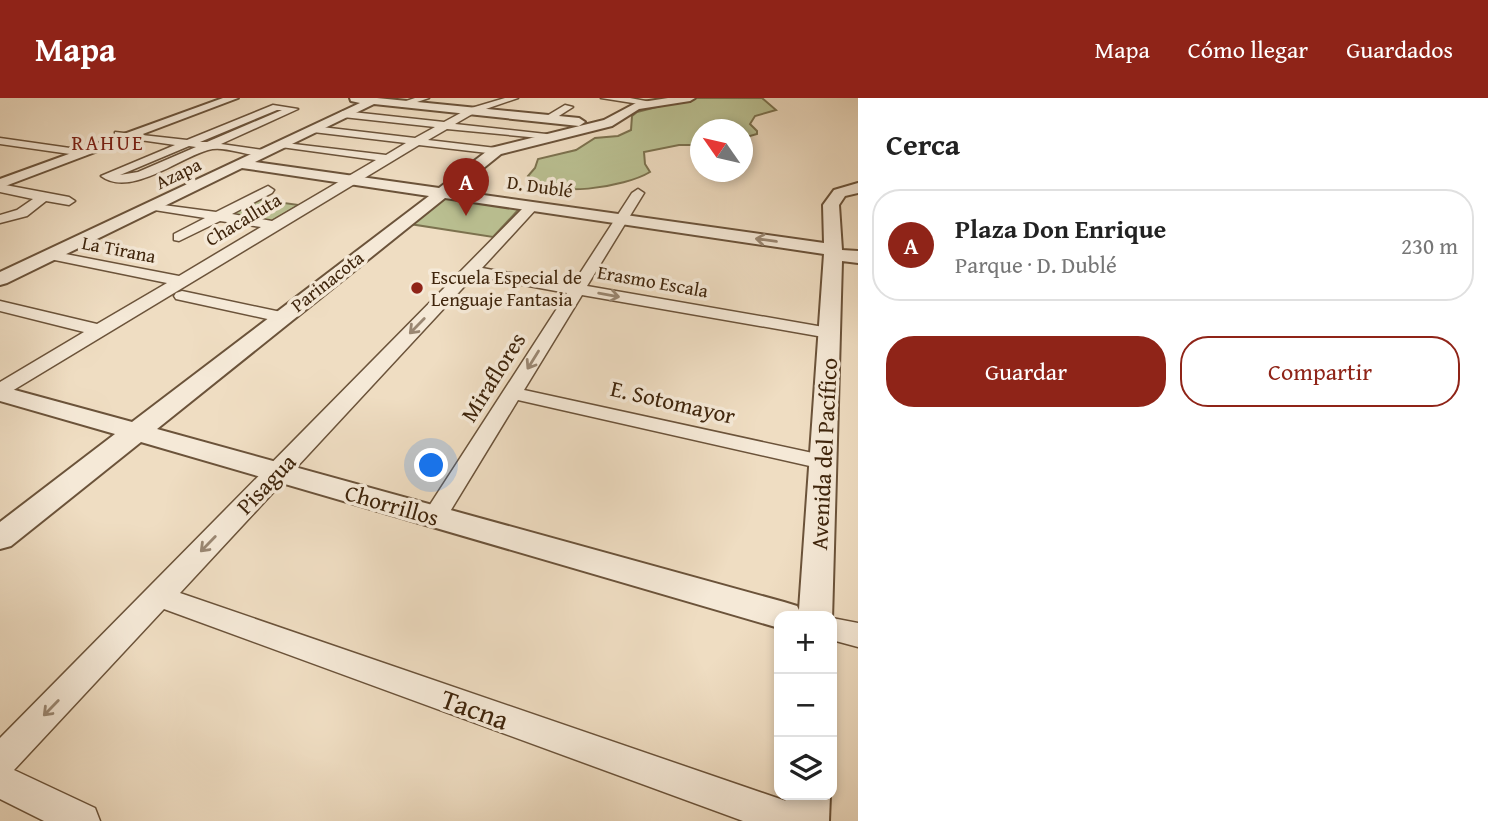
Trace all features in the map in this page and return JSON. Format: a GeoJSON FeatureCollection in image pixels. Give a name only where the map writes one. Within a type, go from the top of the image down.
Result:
{"type":"FeatureCollection","features":[{"type":"Feature","properties":{"kind":"street"},"geometry":{"type":"LineString","coordinates":[[0,186],[220,98]]}},
{"type":"Feature","properties":{"kind":"street"},"geometry":{"type":"LineString","coordinates":[[126,134],[233,98]]}},
{"type":"Feature","properties":{"kind":"street"},"geometry":{"type":"LineString","coordinates":[[345,98],[600,125]]}},
{"type":"Feature","properties":{"kind":"street"},"geometry":{"type":"LineString","coordinates":[[402,104],[425,98]]}},
{"type":"Feature","properties":{"kind":"street","name":"Chacalluta"},"geometry":{"type":"LineString","coordinates":[[0,392],[100,330],[182,288],[274,225],[386,158],[471,111],[514,98]]}},
{"type":"Feature","properties":{"kind":"street"},"geometry":{"type":"LineString","coordinates":[[605,98],[652,103]]}},
{"type":"Feature","properties":{"kind":"street","name":"Parinacota"},"geometry":{"type":"LineString","coordinates":[[0,538],[496,151],[608,123],[632,107],[690,98]]}},
{"type":"Feature","properties":{"kind":"street","name":"Azapa"},"geometry":{"type":"LineString","coordinates":[[0,279],[372,101]]}},
{"type":"Feature","properties":{"kind":"street"},"geometry":{"type":"LineString","coordinates":[[275,107],[293,109],[132,178],[107,176],[186,142],[275,107]]}},
{"type":"Feature","properties":{"kind":"street"},"geometry":{"type":"LineString","coordinates":[[548,119],[568,107]]}},
{"type":"Feature","properties":{"kind":"street"},"geometry":{"type":"LineString","coordinates":[[343,114],[546,137]]}},
{"type":"Feature","properties":{"kind":"street"},"geometry":{"type":"LineString","coordinates":[[313,130],[496,151]]}},
{"type":"Feature","properties":{"kind":"street"},"geometry":{"type":"LineString","coordinates":[[126,134],[263,153]]}},
{"type":"Feature","properties":{"kind":"street"},"geometry":{"type":"LineString","coordinates":[[0,141],[77,153]]}},
{"type":"Feature","properties":{"kind":"street"},"geometry":{"type":"LineString","coordinates":[[0,151],[21,144]]}},
{"type":"Feature","properties":{"kind":"street"},"geometry":{"type":"LineString","coordinates":[[281,145],[386,158]]}},
{"type":"Feature","properties":{"kind":"street"},"geometry":{"type":"LineString","coordinates":[[0,177],[77,153]]}},
{"type":"Feature","properties":{"kind":"street","name":"D. Dublé"},"geometry":{"type":"LineString","coordinates":[[240,164],[841,254]]}},
{"type":"Feature","properties":{"kind":"street"},"geometry":{"type":"LineString","coordinates":[[0,186],[69,201]]}},
{"type":"Feature","properties":{"kind":"street","name":"Avenida del Pacífico"},"geometry":{"type":"LineString","coordinates":[[816,611],[830,333],[841,254],[831,205],[839,193],[858,188]]}},
{"type":"Feature","properties":{"kind":"street"},"geometry":{"type":"LineString","coordinates":[[179,237],[268,190]]}},
{"type":"Feature","properties":{"kind":"street","name":"Miraflores"},"geometry":{"type":"LineString","coordinates":[[434,517],[638,193]]}},
{"type":"Feature","properties":{"kind":"street"},"geometry":{"type":"LineString","coordinates":[[0,219],[34,207],[41,199],[36,195]]}},
{"type":"Feature","properties":{"kind":"street"},"geometry":{"type":"LineString","coordinates":[[153,205],[274,225]]}},
{"type":"Feature","properties":{"kind":"street","name":"Pisagua"},"geometry":{"type":"LineString","coordinates":[[0,761],[532,206]]}},
{"type":"Feature","properties":{"kind":"street","name":"La Tirana"},"geometry":{"type":"LineString","coordinates":[[50,255],[182,288],[281,317]]}},
{"type":"Feature","properties":{"kind":"street","name":"Erasmo Escala"},"geometry":{"type":"LineString","coordinates":[[470,271],[830,333]]}},
{"type":"Feature","properties":{"kind":"street"},"geometry":{"type":"LineString","coordinates":[[0,306],[100,330]]}},
{"type":"Feature","properties":{"kind":"street","name":"Chorrillos"},"geometry":{"type":"LineString","coordinates":[[0,392],[774,613]]}},
{"type":"Feature","properties":{"kind":"street","name":"E. Sotomayor"},"geometry":{"type":"LineString","coordinates":[[512,393],[823,462]]}},
{"type":"Feature","properties":{"kind":"street","name":"Tacna"},"geometry":{"type":"LineString","coordinates":[[158,596],[792,821]]}},
{"type":"Feature","properties":{"kind":"street"},"geometry":{"type":"LineString","coordinates":[[837,630],[858,635]]}},
{"type":"Feature","properties":{"kind":"street"},"geometry":{"type":"LineString","coordinates":[[0,781],[82,821]]}},
{"type":"Feature","properties":{"kind":"street"},"geometry":{"type":"LineString","coordinates":[[806,821],[808,800]]}},
{"type":"Feature","properties":{"kind":"green space"},"geometry":{"type":"Polygon","coordinates":[[[692,98],[762,98],[776,110],[755,116],[753,119],[690,119],[690,145],[644,152],[645,164],[650,172],[624,182],[588,189],[553,188],[528,176],[538,159],[576,150],[595,138],[618,136],[631,130],[632,116],[637,112],[692,98]]]}},
{"type":"Feature","properties":{"kind":"green space"},"geometry":{"type":"Polygon","coordinates":[[[444,196],[520,208],[493,237],[410,224],[444,196]]]}},
{"type":"Feature","properties":{"kind":"green space"},"geometry":{"type":"Polygon","coordinates":[[[255,199],[299,205],[270,222],[225,215],[255,199]]]}},
{"type":"Feature","properties":{"kind":"place","name":"Plaza Don Enrique"},"geometry":{"type":"Point","coordinates":[466,216]}},
{"type":"Feature","properties":{"kind":"place","name":"Escuela Especial de Lenguaje Fantasia"},"geometry":{"type":"Point","coordinates":[417,288]}},
{"type":"Feature","properties":{"kind":"district","name":"RAHUE"},"geometry":{"type":"Point","coordinates":[108,143]}}]}
